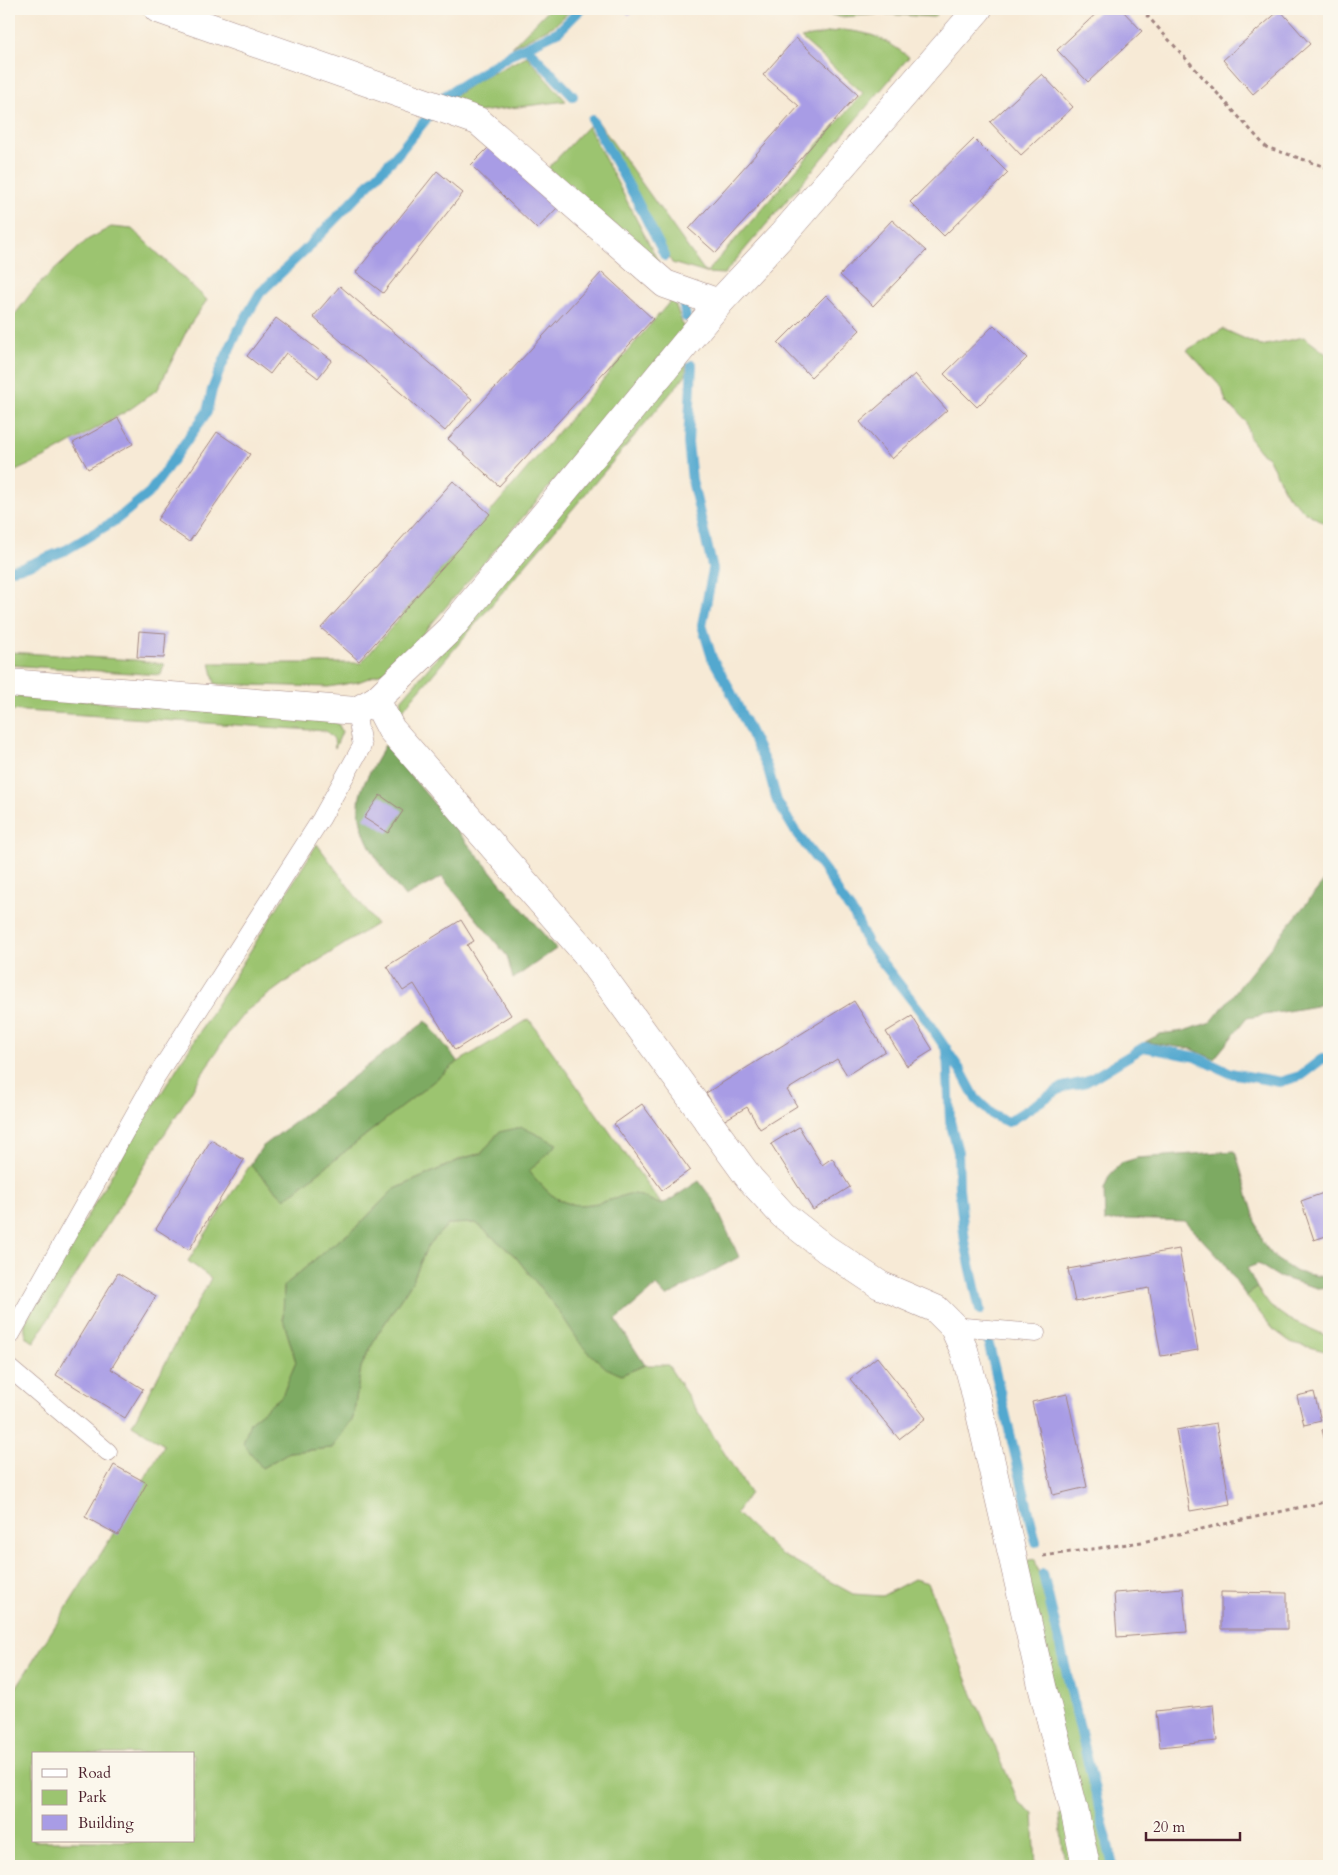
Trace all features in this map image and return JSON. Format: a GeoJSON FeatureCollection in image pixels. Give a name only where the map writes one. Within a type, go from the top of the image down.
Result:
{"type":"FeatureCollection","features":[{"type":"Feature","properties":{"kind":"street"},"geometry":{"type":"LineString","coordinates":[[158,9],[478,121],[665,284],[719,303]]}},
{"type":"Feature","properties":{"kind":"street"},"geometry":{"type":"LineString","coordinates":[[366,705],[450,629],[719,303],[784,233],[978,9]]}},
{"type":"Feature","properties":{"kind":"street"},"geometry":{"type":"LineString","coordinates":[[9,684],[366,705],[391,729],[585,952],[750,1179],[783,1215],[826,1249],[880,1285],[936,1309],[953,1326],[964,1350],[973,1383],[1043,1690],[1074,1809],[1086,1866]]}},
{"type":"Feature","properties":{"kind":"lane"},"geometry":{"type":"LineString","coordinates":[[9,1338],[154,1080],[321,819],[362,746],[366,705]]}},
{"type":"Feature","properties":{"kind":"lane"},"geometry":{"type":"LineString","coordinates":[[953,1326],[1036,1333]]}},
{"type":"Feature","properties":{"kind":"lane"},"geometry":{"type":"LineString","coordinates":[[9,1368],[108,1452]]}},
{"type":"Feature","properties":{"kind":"path"},"geometry":{"type":"LineString","coordinates":[[1141,9],[1266,147],[1329,168]]}},
{"type":"Feature","properties":{"kind":"path"},"geometry":{"type":"LineString","coordinates":[[1014,1559],[1065,1554],[1142,1542],[1329,1501]]}},
{"type":"Feature","properties":{"kind":"green space"},"geometry":{"type":"Polygon","coordinates":[[[549,9],[572,9],[555,25],[512,47],[549,9]]]}},
{"type":"Feature","properties":{"kind":"green space"},"geometry":{"type":"Polygon","coordinates":[[[808,9],[942,9],[934,17],[883,14],[840,17],[808,9]]]}},
{"type":"Feature","properties":{"kind":"green space"},"geometry":{"type":"Polygon","coordinates":[[[842,30],[862,33],[878,37],[909,57],[724,274],[706,273],[863,93],[801,38],[842,30]]]}},
{"type":"Feature","properties":{"kind":"green space"},"geometry":{"type":"Polygon","coordinates":[[[527,56],[566,101],[479,112],[451,99],[475,82],[527,56]]]}},
{"type":"Feature","properties":{"kind":"green space"},"geometry":{"type":"Polygon","coordinates":[[[594,116],[706,273],[672,263],[594,116]]]}},
{"type":"Feature","properties":{"kind":"green space"},"geometry":{"type":"Polygon","coordinates":[[[588,126],[659,263],[548,168],[588,126]]]}},
{"type":"Feature","properties":{"kind":"green space"},"geometry":{"type":"Polygon","coordinates":[[[111,227],[132,229],[207,300],[189,326],[158,389],[129,410],[44,458],[9,474],[9,319],[13,317],[36,287],[87,240],[111,227]]]}},
{"type":"Feature","properties":{"kind":"green space"},"geometry":{"type":"Polygon","coordinates":[[[673,298],[684,329],[398,663],[382,673],[358,682],[328,687],[215,684],[210,663],[361,663],[673,298]]]}},
{"type":"Feature","properties":{"kind":"green space"},"geometry":{"type":"Polygon","coordinates":[[[1223,329],[1261,346],[1304,337],[1329,356],[1329,526],[1304,511],[1287,495],[1268,457],[1260,452],[1250,439],[1246,422],[1226,402],[1222,388],[1187,350],[1223,329]]]}},
{"type":"Feature","properties":{"kind":"green space"},"geometry":{"type":"Polygon","coordinates":[[[686,362],[686,375],[401,712],[401,700],[686,362]]]}},
{"type":"Feature","properties":{"kind":"green space"},"geometry":{"type":"Polygon","coordinates":[[[9,652],[135,660],[164,664],[161,675],[9,665],[9,652]]]}},
{"type":"Feature","properties":{"kind":"green space"},"geometry":{"type":"Polygon","coordinates":[[[9,695],[332,720],[339,725],[342,732],[335,748],[334,739],[326,731],[9,710],[9,695]]]}},
{"type":"Feature","properties":{"kind":"green space"},"geometry":{"type":"Polygon","coordinates":[[[385,745],[556,949],[513,979],[507,956],[442,877],[405,897],[386,873],[369,845],[363,831],[359,801],[365,781],[385,745]]]}},
{"type":"Feature","properties":{"kind":"green space"},"geometry":{"type":"Polygon","coordinates":[[[317,844],[376,924],[291,978],[246,1011],[229,1032],[211,1060],[34,1342],[26,1334],[25,1322],[129,1145],[317,844]]]}},
{"type":"Feature","properties":{"kind":"green space"},"geometry":{"type":"Polygon","coordinates":[[[1329,875],[1329,1000],[1316,1006],[1247,1018],[1214,1059],[1192,1049],[1145,1042],[1160,1034],[1183,1031],[1211,1022],[1329,875]]]}},
{"type":"Feature","properties":{"kind":"green space"},"geometry":{"type":"Polygon","coordinates":[[[529,1019],[662,1205],[633,1194],[584,1205],[564,1202],[547,1191],[529,1171],[557,1144],[499,1132],[482,1153],[463,1158],[393,1190],[356,1228],[327,1249],[284,1286],[283,1319],[296,1362],[282,1396],[250,1422],[262,1468],[289,1452],[332,1448],[353,1418],[361,1367],[377,1335],[412,1282],[427,1247],[448,1224],[476,1223],[515,1256],[558,1310],[621,1375],[645,1365],[668,1365],[750,1493],[736,1513],[780,1554],[853,1594],[882,1596],[914,1579],[928,1583],[1019,1803],[1033,1814],[1036,1866],[9,1866],[9,1699],[110,1539],[164,1445],[132,1425],[211,1278],[188,1261],[250,1165],[285,1199],[458,1062],[529,1019]]]}},
{"type":"Feature","properties":{"kind":"green space"},"geometry":{"type":"Polygon","coordinates":[[[426,1021],[458,1062],[285,1199],[250,1165],[262,1147],[426,1021]]]}},
{"type":"Feature","properties":{"kind":"green space"},"geometry":{"type":"Polygon","coordinates":[[[522,1127],[557,1144],[529,1171],[547,1191],[564,1202],[584,1205],[633,1194],[662,1205],[699,1181],[713,1200],[739,1257],[666,1297],[656,1286],[616,1320],[645,1365],[621,1375],[606,1368],[582,1346],[558,1310],[515,1256],[476,1223],[448,1224],[427,1247],[412,1282],[377,1335],[361,1367],[353,1418],[332,1448],[289,1452],[262,1468],[243,1443],[250,1422],[282,1396],[296,1362],[283,1319],[284,1286],[327,1249],[356,1228],[393,1190],[464,1158],[482,1153],[499,1132],[522,1127]]]}},
{"type":"Feature","properties":{"kind":"green space"},"geometry":{"type":"Polygon","coordinates":[[[1235,1151],[1262,1242],[1276,1259],[1296,1272],[1323,1277],[1329,1276],[1329,1289],[1317,1288],[1279,1277],[1258,1264],[1247,1268],[1257,1288],[1246,1296],[1224,1263],[1185,1221],[1125,1219],[1105,1222],[1104,1190],[1109,1176],[1121,1163],[1137,1158],[1235,1151]]]}},
{"type":"Feature","properties":{"kind":"green space"},"geometry":{"type":"Polygon","coordinates":[[[1257,1288],[1270,1306],[1287,1318],[1329,1337],[1329,1352],[1292,1343],[1273,1329],[1246,1296],[1257,1288]]]}},
{"type":"Feature","properties":{"kind":"green space"},"geometry":{"type":"Polygon","coordinates":[[[1035,1559],[1109,1866],[1093,1866],[1019,1562],[1035,1559]]]}},
{"type":"Feature","properties":{"kind":"green space"},"geometry":{"type":"Polygon","coordinates":[[[1068,1810],[1080,1866],[1065,1866],[1059,1815],[1068,1810]]]}},
{"type":"Feature","properties":{"kind":"building"},"geometry":{"type":"Polygon","coordinates":[[[622,9],[635,9],[629,15],[622,9]]]}},
{"type":"Feature","properties":{"kind":"building"},"geometry":{"type":"Polygon","coordinates":[[[1101,9],[1121,9],[1142,31],[1088,82],[1057,50],[1101,9]]]}},
{"type":"Feature","properties":{"kind":"building"},"geometry":{"type":"Polygon","coordinates":[[[1280,10],[1310,44],[1253,94],[1223,60],[1280,10]]]}},
{"type":"Feature","properties":{"kind":"building"},"geometry":{"type":"Polygon","coordinates":[[[796,38],[858,94],[716,253],[689,229],[799,106],[763,75],[796,38]]]}},
{"type":"Feature","properties":{"kind":"building"},"geometry":{"type":"Polygon","coordinates":[[[1042,74],[1073,107],[1021,155],[990,122],[1042,74]]]}},
{"type":"Feature","properties":{"kind":"building"},"geometry":{"type":"Polygon","coordinates":[[[974,139],[1008,173],[944,236],[910,202],[974,139]]]}},
{"type":"Feature","properties":{"kind":"building"},"geometry":{"type":"Polygon","coordinates":[[[494,142],[559,206],[537,229],[471,165],[494,142]]]}},
{"type":"Feature","properties":{"kind":"building"},"geometry":{"type":"Polygon","coordinates":[[[437,171],[463,193],[383,293],[356,272],[437,171]]]}},
{"type":"Feature","properties":{"kind":"building"},"geometry":{"type":"Polygon","coordinates":[[[892,220],[926,251],[873,306],[840,275],[892,220]]]}},
{"type":"Feature","properties":{"kind":"building"},"geometry":{"type":"Polygon","coordinates":[[[602,272],[653,319],[499,486],[448,439],[602,272]]]}},
{"type":"Feature","properties":{"kind":"building"},"geometry":{"type":"Polygon","coordinates":[[[340,286],[472,399],[445,431],[313,317],[340,286]]]}},
{"type":"Feature","properties":{"kind":"building"},"geometry":{"type":"Polygon","coordinates":[[[826,295],[860,330],[811,377],[778,343],[826,295]]]}},
{"type":"Feature","properties":{"kind":"building"},"geometry":{"type":"Polygon","coordinates":[[[276,318],[332,360],[318,378],[286,353],[270,374],[247,356],[276,318]]]}},
{"type":"Feature","properties":{"kind":"building"},"geometry":{"type":"Polygon","coordinates":[[[994,325],[1027,358],[977,407],[944,374],[994,325]]]}},
{"type":"Feature","properties":{"kind":"building"},"geometry":{"type":"Polygon","coordinates":[[[915,374],[947,410],[892,459],[860,422],[915,374]]]}},
{"type":"Feature","properties":{"kind":"building"},"geometry":{"type":"Polygon","coordinates":[[[118,418],[133,444],[88,469],[73,443],[118,418]]]}},
{"type":"Feature","properties":{"kind":"building"},"geometry":{"type":"Polygon","coordinates":[[[217,432],[250,454],[189,542],[157,520],[217,432]]]}},
{"type":"Feature","properties":{"kind":"building"},"geometry":{"type":"Polygon","coordinates":[[[453,481],[490,514],[359,661],[321,628],[453,481]]]}},
{"type":"Feature","properties":{"kind":"building"},"geometry":{"type":"Polygon","coordinates":[[[139,631],[166,633],[164,658],[137,657],[139,631]]]}},
{"type":"Feature","properties":{"kind":"building"},"geometry":{"type":"Polygon","coordinates":[[[380,795],[403,811],[388,833],[364,818],[380,795]]]}},
{"type":"Feature","properties":{"kind":"building"},"geometry":{"type":"Polygon","coordinates":[[[461,920],[474,941],[467,945],[511,1015],[455,1050],[414,984],[403,991],[387,966],[461,920]]]}},
{"type":"Feature","properties":{"kind":"building"},"geometry":{"type":"Polygon","coordinates":[[[854,1001],[885,1051],[847,1075],[837,1059],[787,1090],[797,1106],[760,1129],[747,1107],[723,1121],[706,1093],[854,1001]]]}},
{"type":"Feature","properties":{"kind":"building"},"geometry":{"type":"Polygon","coordinates":[[[912,1016],[933,1050],[907,1066],[886,1032],[912,1016]]]}},
{"type":"Feature","properties":{"kind":"building"},"geometry":{"type":"Polygon","coordinates":[[[642,1104],[690,1170],[662,1190],[614,1124],[642,1104]]]}},
{"type":"Feature","properties":{"kind":"building"},"geometry":{"type":"Polygon","coordinates":[[[799,1127],[822,1165],[832,1158],[850,1187],[813,1210],[771,1144],[799,1127]]]}},
{"type":"Feature","properties":{"kind":"building"},"geometry":{"type":"Polygon","coordinates":[[[211,1140],[244,1160],[189,1250],[156,1229],[211,1140]]]}},
{"type":"Feature","properties":{"kind":"building"},"geometry":{"type":"Polygon","coordinates":[[[1329,1191],[1329,1235],[1314,1240],[1301,1201],[1329,1191]]]}},
{"type":"Feature","properties":{"kind":"building"},"geometry":{"type":"Polygon","coordinates":[[[1179,1249],[1198,1350],[1161,1356],[1149,1288],[1075,1302],[1068,1269],[1179,1249]]]}},
{"type":"Feature","properties":{"kind":"building"},"geometry":{"type":"Polygon","coordinates":[[[118,1273],[156,1296],[111,1369],[143,1389],[125,1418],[56,1375],[118,1273]]]}},
{"type":"Feature","properties":{"kind":"building"},"geometry":{"type":"Polygon","coordinates":[[[877,1357],[926,1418],[899,1439],[850,1379],[877,1357]]]}},
{"type":"Feature","properties":{"kind":"building"},"geometry":{"type":"Polygon","coordinates":[[[1314,1392],[1321,1421],[1304,1425],[1297,1396],[1314,1392]]]}},
{"type":"Feature","properties":{"kind":"building"},"geometry":{"type":"Polygon","coordinates":[[[1067,1394],[1087,1487],[1053,1495],[1032,1402],[1067,1394]]]}},
{"type":"Feature","properties":{"kind":"building"},"geometry":{"type":"Polygon","coordinates":[[[1216,1423],[1230,1504],[1190,1511],[1176,1430],[1216,1423]]]}},
{"type":"Feature","properties":{"kind":"building"},"geometry":{"type":"Polygon","coordinates":[[[1329,1428],[1329,1455],[1322,1430],[1329,1428]]]}},
{"type":"Feature","properties":{"kind":"building"},"geometry":{"type":"Polygon","coordinates":[[[114,1465],[147,1483],[118,1535],[85,1517],[114,1465]]]}},
{"type":"Feature","properties":{"kind":"building"},"geometry":{"type":"Polygon","coordinates":[[[1183,1588],[1187,1632],[1117,1637],[1114,1593],[1183,1588]]]}},
{"type":"Feature","properties":{"kind":"building"},"geometry":{"type":"Polygon","coordinates":[[[1221,1592],[1287,1593],[1287,1629],[1221,1629],[1221,1592]]]}},
{"type":"Feature","properties":{"kind":"building"},"geometry":{"type":"Polygon","coordinates":[[[1213,1705],[1217,1741],[1160,1747],[1156,1711],[1213,1705]]]}},
{"type":"Feature","properties":{"kind":"waterway"},"geometry":{"type":"LineString","coordinates":[[443,97],[515,52],[559,31],[581,9]]}},
{"type":"Feature","properties":{"kind":"waterway"},"geometry":{"type":"LineString","coordinates":[[526,47],[573,96]]}},
{"type":"Feature","properties":{"kind":"waterway"},"geometry":{"type":"LineString","coordinates":[[9,570],[26,566],[66,550],[116,520],[150,492],[207,412],[212,390],[221,367],[239,329],[260,293],[306,249],[396,156],[427,118]]}},
{"type":"Feature","properties":{"kind":"waterway"},"geometry":{"type":"LineString","coordinates":[[592,120],[665,256]]}},
{"type":"Feature","properties":{"kind":"waterway"},"geometry":{"type":"LineString","coordinates":[[682,298],[686,317]]}},
{"type":"Feature","properties":{"kind":"waterway"},"geometry":{"type":"LineString","coordinates":[[692,365],[688,443],[692,480],[713,570],[702,625],[712,658],[727,684],[768,769],[777,801],[795,831],[826,872],[840,896],[855,916],[867,943],[921,1012],[961,1071],[976,1099],[994,1116],[1008,1122],[1063,1087],[1086,1082],[1144,1047],[1196,1057],[1230,1073],[1280,1082],[1300,1076],[1322,1059],[1329,1058]]}},
{"type":"Feature","properties":{"kind":"waterway"},"geometry":{"type":"LineString","coordinates":[[947,1049],[950,1121],[958,1152],[959,1188],[965,1242],[980,1310]]}},
{"type":"Feature","properties":{"kind":"waterway"},"geometry":{"type":"LineString","coordinates":[[987,1337],[1036,1542]]}},
{"type":"Feature","properties":{"kind":"waterway"},"geometry":{"type":"LineString","coordinates":[[1043,1574],[1113,1866]]}}]}
